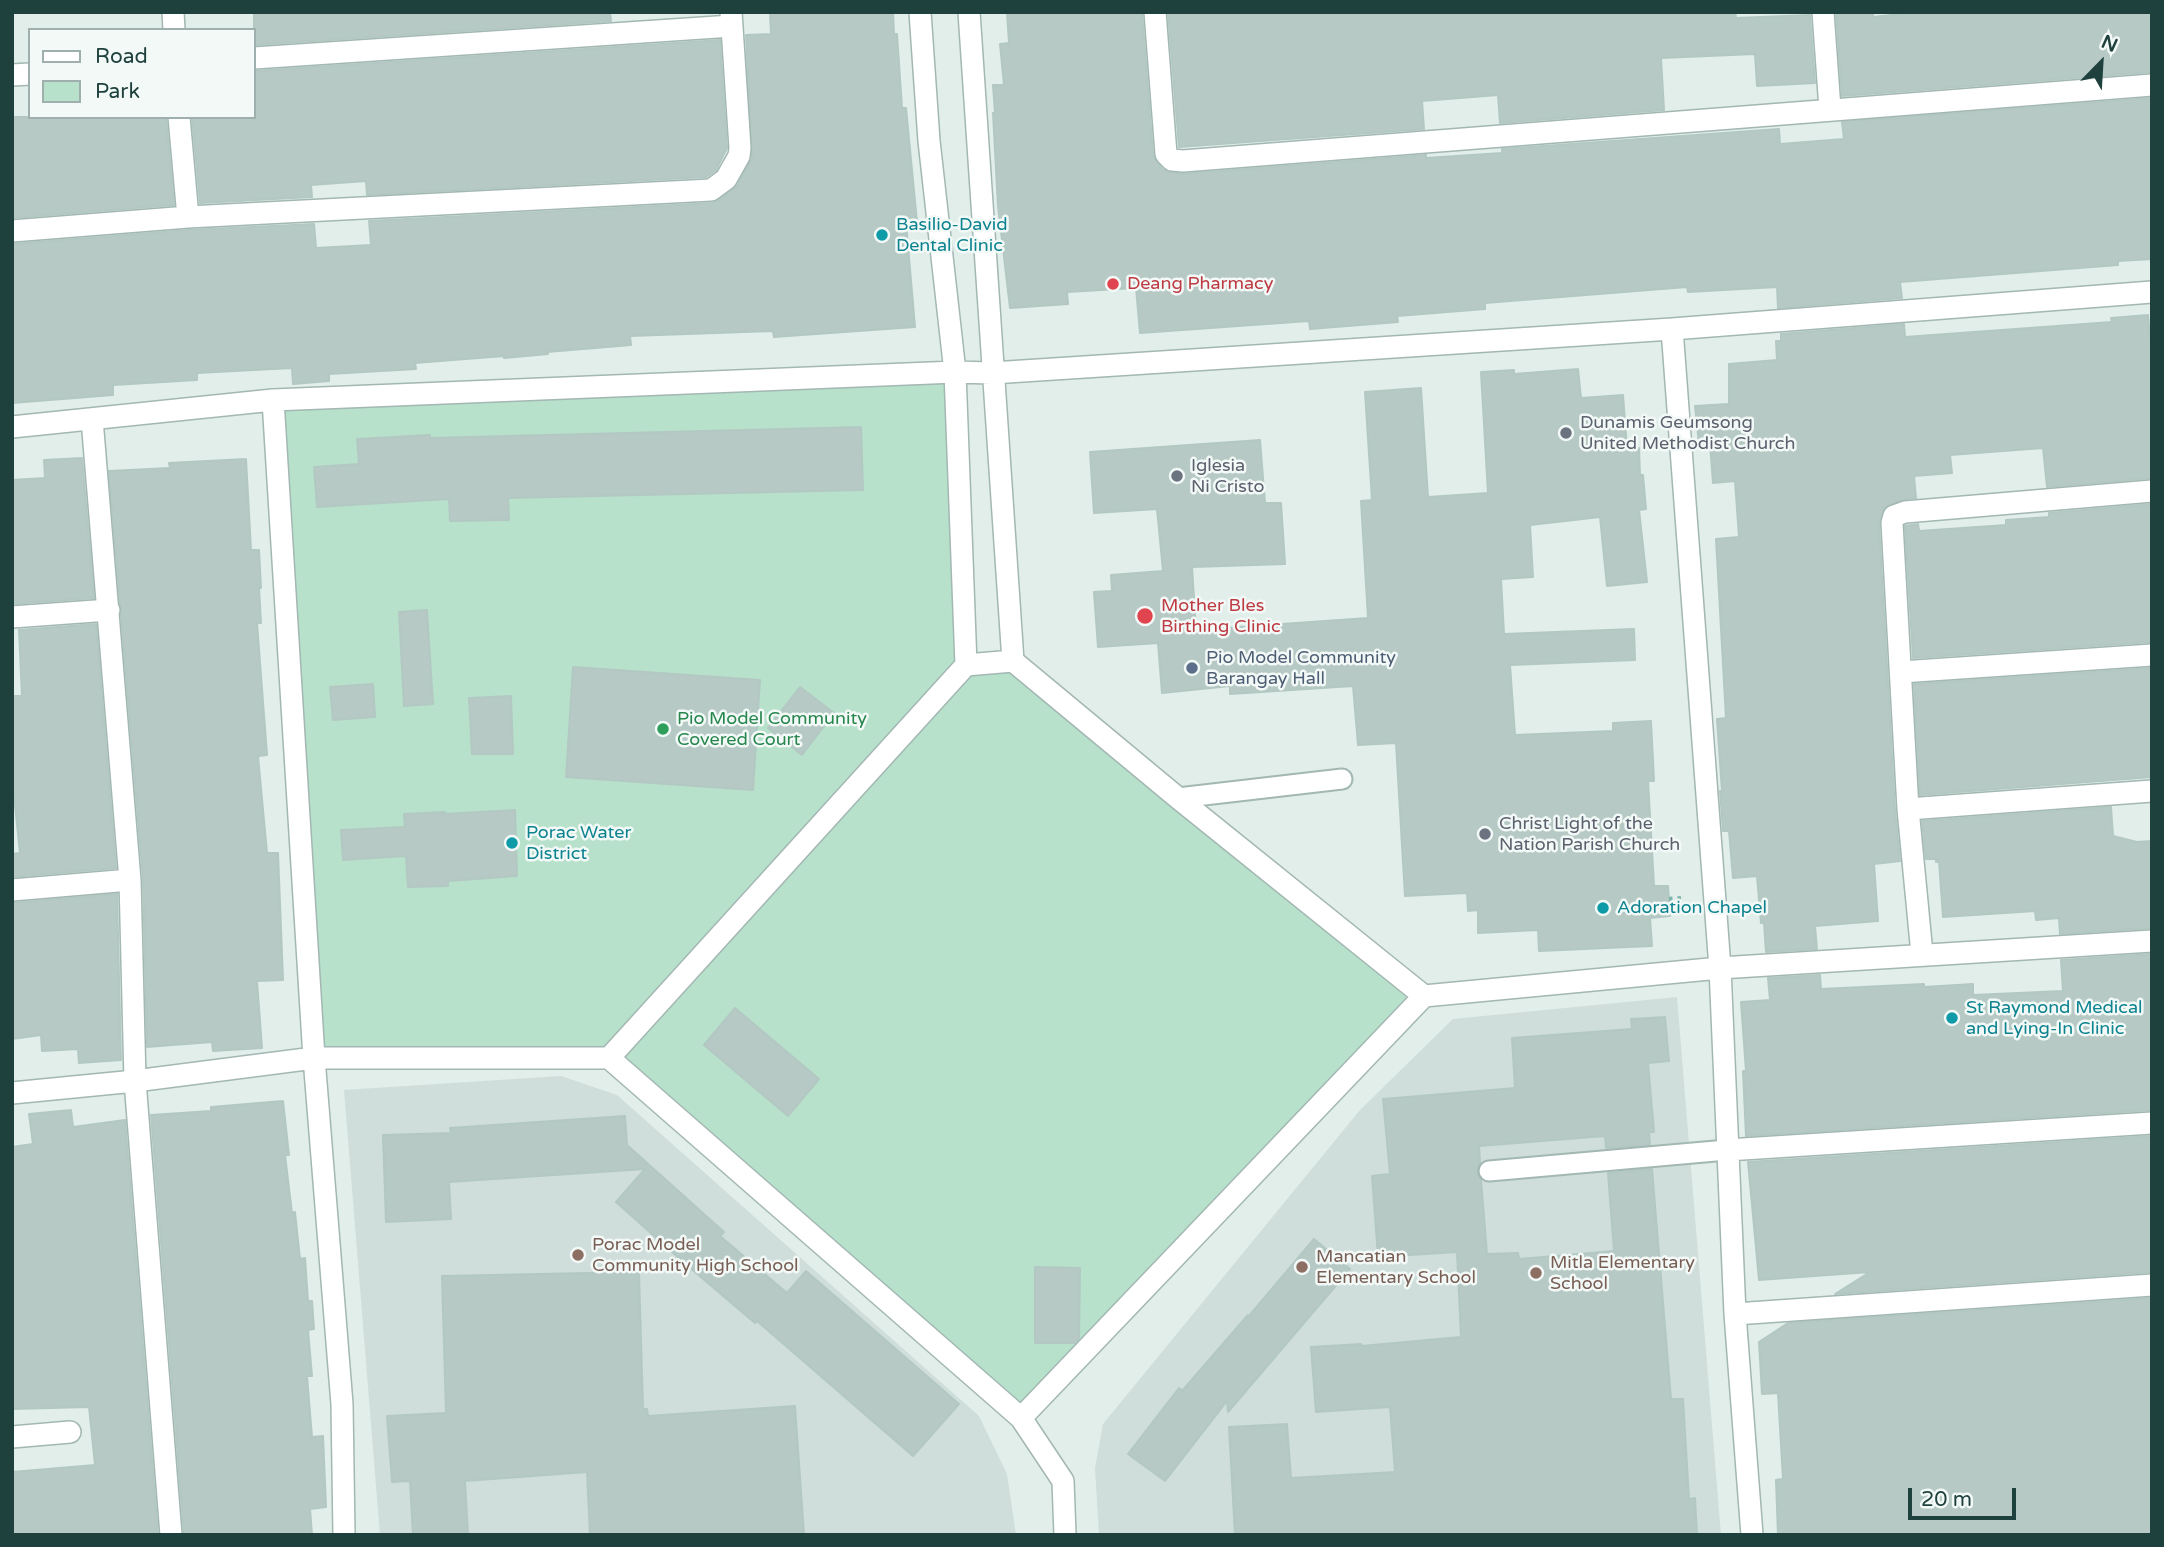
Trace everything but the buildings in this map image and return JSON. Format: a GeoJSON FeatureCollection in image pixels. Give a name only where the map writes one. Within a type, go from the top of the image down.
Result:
{"type":"FeatureCollection","features":[{"type":"Feature","properties":{"kind":"street"},"geometry":{"type":"LineString","coordinates":[[920,12],[929,141],[955,372],[966,665]]}},
{"type":"Feature","properties":{"kind":"street"},"geometry":{"type":"LineString","coordinates":[[968,12],[1013,661]]}},
{"type":"Feature","properties":{"kind":"street"},"geometry":{"type":"LineString","coordinates":[[1155,12],[1166,154],[1172,160],[1183,161],[2152,85]]}},
{"type":"Feature","properties":{"kind":"street"},"geometry":{"type":"LineString","coordinates":[[1823,12],[1830,109]]}},
{"type":"Feature","properties":{"kind":"street"},"geometry":{"type":"LineString","coordinates":[[12,232],[188,217],[711,190],[726,179],[739,156],[732,19],[256,58]]}},
{"type":"Feature","properties":{"kind":"street"},"geometry":{"type":"LineString","coordinates":[[179,119],[188,217]]}},
{"type":"Feature","properties":{"kind":"street"},"geometry":{"type":"LineString","coordinates":[[12,427],[273,400],[955,372],[992,373],[1672,329],[2152,292]]}},
{"type":"Feature","properties":{"kind":"street"},"geometry":{"type":"LineString","coordinates":[[1672,329],[1720,968],[1735,1314],[1752,1535]]}},
{"type":"Feature","properties":{"kind":"street"},"geometry":{"type":"LineString","coordinates":[[273,400],[314,1058],[342,1404],[344,1535]]}},
{"type":"Feature","properties":{"kind":"street"},"geometry":{"type":"LineString","coordinates":[[92,419],[130,880],[135,1081],[171,1535]]}},
{"type":"Feature","properties":{"kind":"street"},"geometry":{"type":"LineString","coordinates":[[1922,954],[1908,809],[1892,523],[1894,516],[1905,512],[2152,491]]}},
{"type":"Feature","properties":{"kind":"street"},"geometry":{"type":"LineString","coordinates":[[12,617],[109,610]]}},
{"type":"Feature","properties":{"kind":"street"},"geometry":{"type":"LineString","coordinates":[[1901,672],[2152,654]]}},
{"type":"Feature","properties":{"kind":"street"},"geometry":{"type":"LineString","coordinates":[[609,1058],[966,665],[1013,661],[1424,996]]}},
{"type":"Feature","properties":{"kind":"street"},"geometry":{"type":"LineString","coordinates":[[1908,809],[2152,791]]}},
{"type":"Feature","properties":{"kind":"street"},"geometry":{"type":"LineString","coordinates":[[12,890],[130,880]]}},
{"type":"Feature","properties":{"kind":"street"},"geometry":{"type":"LineString","coordinates":[[1021,1419],[1424,996],[1720,968],[2152,941]]}},
{"type":"Feature","properties":{"kind":"street"},"geometry":{"type":"LineString","coordinates":[[12,1093],[135,1081],[314,1058],[609,1058],[1021,1419],[1063,1480],[1065,1535]]}},
{"type":"Feature","properties":{"kind":"street"},"geometry":{"type":"LineString","coordinates":[[1727,1150],[2152,1123]]}},
{"type":"Feature","properties":{"kind":"street"},"geometry":{"type":"LineString","coordinates":[[1735,1314],[2152,1284]]}},
{"type":"Feature","properties":{"kind":"street"},"geometry":{"type":"LineString","coordinates":[[12,1437],[70,1433]]}},
{"type":"Feature","properties":{"kind":"lane"},"geometry":{"type":"LineString","coordinates":[[1178,798],[1342,779]]}},
{"type":"Feature","properties":{"kind":"lane"},"geometry":{"type":"LineString","coordinates":[[1489,1171],[1727,1150]]}},
{"type":"Feature","properties":{"kind":"shaded area","name":"Mitla Elementary School"},"geometry":{"type":"Polygon","coordinates":[[[1677,997],[1721,1535],[1099,1535],[1095,1468],[1103,1424],[1360,1110],[1453,1019],[1677,997]]]}},
{"type":"Feature","properties":{"kind":"shaded area","name":"Porac Model Community High School"},"geometry":{"type":"Polygon","coordinates":[[[561,1076],[617,1095],[979,1416],[1007,1474],[1016,1535],[380,1535],[344,1090],[561,1076]]]}},
{"type":"Feature","properties":{"kind":"green space"},"geometry":{"type":"Polygon","coordinates":[[[955,372],[966,665],[1013,661],[1424,996],[1021,1418],[609,1058],[314,1058],[273,400],[955,372]]]}},
{"type":"Feature","properties":{"kind":"place","name":"Basilio-David Dental Clinic"},"geometry":{"type":"Point","coordinates":[882,235]}},
{"type":"Feature","properties":{"kind":"place","name":"Deang Pharmacy"},"geometry":{"type":"Point","coordinates":[1113,284]}},
{"type":"Feature","properties":{"kind":"place","name":"Dunamis Geumsong United Methodist Church"},"geometry":{"type":"Point","coordinates":[1566,433]}},
{"type":"Feature","properties":{"kind":"place","name":"Iglesia Ni Cristo"},"geometry":{"type":"Point","coordinates":[1177,476]}},
{"type":"Feature","properties":{"kind":"place","name":"Mother Bles Birthing Clinic"},"geometry":{"type":"Point","coordinates":[1145,616]}},
{"type":"Feature","properties":{"kind":"place","name":"Pio Model Community Barangay Hall"},"geometry":{"type":"Point","coordinates":[1192,668]}},
{"type":"Feature","properties":{"kind":"place","name":"Pio Model Community Covered Court"},"geometry":{"type":"Point","coordinates":[663,729]}},
{"type":"Feature","properties":{"kind":"place","name":"Christ Light of the Nation Parish Church"},"geometry":{"type":"Point","coordinates":[1485,834]}},
{"type":"Feature","properties":{"kind":"place","name":"Porac Water District"},"geometry":{"type":"Point","coordinates":[512,843]}},
{"type":"Feature","properties":{"kind":"place","name":"Adoration Chapel"},"geometry":{"type":"Point","coordinates":[1603,908]}},
{"type":"Feature","properties":{"kind":"place","name":"St Raymond Medical and Lying-In Clinic"},"geometry":{"type":"Point","coordinates":[1952,1018]}},
{"type":"Feature","properties":{"kind":"place","name":"Porac Model Community High School"},"geometry":{"type":"Point","coordinates":[578,1255]}},
{"type":"Feature","properties":{"kind":"place","name":"Mancatian Elementary School"},"geometry":{"type":"Point","coordinates":[1302,1267]}},
{"type":"Feature","properties":{"kind":"place","name":"Mitla Elementary School"},"geometry":{"type":"Point","coordinates":[1536,1273]}}]}
